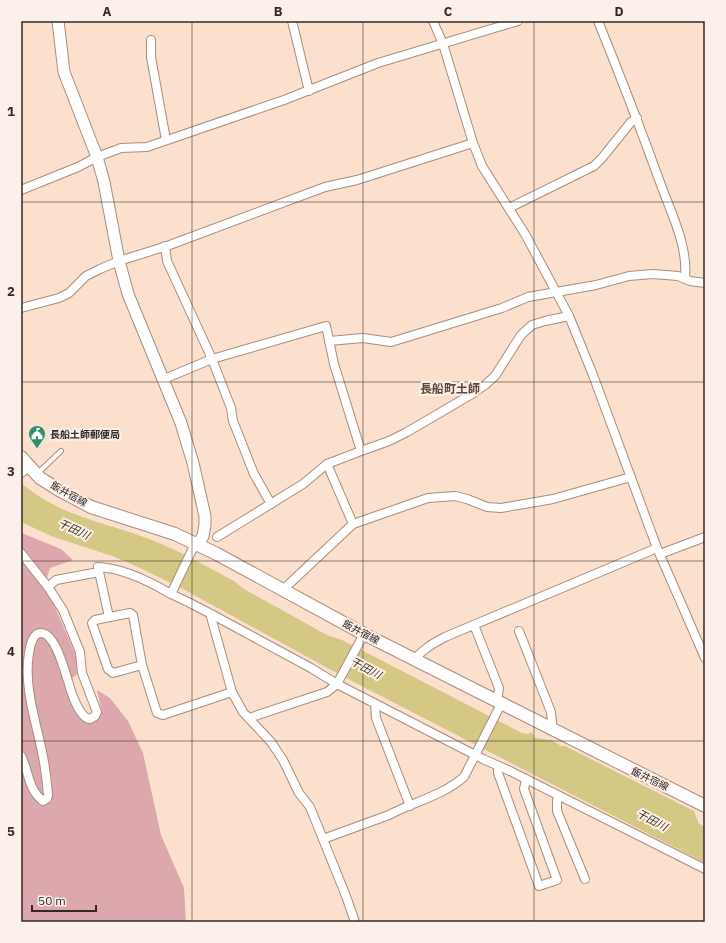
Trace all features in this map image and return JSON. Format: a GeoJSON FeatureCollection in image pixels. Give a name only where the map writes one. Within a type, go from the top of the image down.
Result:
{"type":"FeatureCollection","features":[{"type":"Feature","properties":{"kind":"main road","name":"飯井宿線"},"geometry":{"type":"LineString","coordinates":[[27,468],[59,490],[91,506],[175,534],[195,547],[284,591],[362,638],[414,660],[497,706],[549,729],[705,806]]}},
{"type":"Feature","properties":{"kind":"street"},"geometry":{"type":"LineString","coordinates":[[58,21],[64,72],[98,157],[119,261],[128,294],[181,423],[193,463],[205,516],[203,536],[195,547],[172,592]]}},
{"type":"Feature","properties":{"kind":"street"},"geometry":{"type":"LineString","coordinates":[[292,21],[309,91]]}},
{"type":"Feature","properties":{"kind":"street"},"geometry":{"type":"LineString","coordinates":[[433,21],[443,44],[482,166],[509,208],[569,316],[658,551],[705,658]]}},
{"type":"Feature","properties":{"kind":"street"},"geometry":{"type":"LineString","coordinates":[[21,190],[121,148],[147,147],[309,91],[378,63],[518,21]]}},
{"type":"Feature","properties":{"kind":"street"},"geometry":{"type":"LineString","coordinates":[[598,21],[637,118],[684,252],[685,278]]}},
{"type":"Feature","properties":{"kind":"street"},"geometry":{"type":"LineString","coordinates":[[150,40],[151,57],[166,140]]}},
{"type":"Feature","properties":{"kind":"street"},"geometry":{"type":"LineString","coordinates":[[509,208],[594,166],[631,122],[637,118]]}},
{"type":"Feature","properties":{"kind":"street"},"geometry":{"type":"LineString","coordinates":[[21,308],[59,298],[69,293],[86,276],[119,261],[165,246],[325,187],[357,180],[474,143]]}},
{"type":"Feature","properties":{"kind":"street"},"geometry":{"type":"LineString","coordinates":[[165,246],[168,261],[212,359],[231,408],[233,421],[240,440],[254,474],[271,504]]}},
{"type":"Feature","properties":{"kind":"street"},"geometry":{"type":"LineString","coordinates":[[329,342],[363,338],[391,342],[502,308],[528,297],[596,285],[629,276],[653,274],[678,276],[690,281],[705,283]]}},
{"type":"Feature","properties":{"kind":"street"},"geometry":{"type":"LineString","coordinates":[[217,537],[303,484],[327,464],[389,441],[472,394],[495,376],[522,336],[532,326],[545,321],[569,316]]}},
{"type":"Feature","properties":{"kind":"street"},"geometry":{"type":"LineString","coordinates":[[164,379],[212,359],[326,326],[340,387],[360,451]]}},
{"type":"Feature","properties":{"kind":"street"},"geometry":{"type":"LineString","coordinates":[[327,464],[353,524]]}},
{"type":"Feature","properties":{"kind":"street"},"geometry":{"type":"LineString","coordinates":[[284,591],[288,585],[353,524],[428,498],[455,496],[487,507],[501,508],[553,500],[631,477]]}},
{"type":"Feature","properties":{"kind":"street"},"geometry":{"type":"LineString","coordinates":[[414,660],[426,647],[445,637],[658,551],[705,536]]}},
{"type":"Feature","properties":{"kind":"street"},"geometry":{"type":"LineString","coordinates":[[21,553],[48,587],[63,610],[77,642],[82,660],[82,673],[97,712],[95,716],[90,719],[79,710],[71,691],[62,658],[48,637],[42,633],[38,634],[33,638],[26,667],[30,696],[45,763],[48,795],[47,799],[43,801],[37,796],[31,785],[21,756]]}},
{"type":"Feature","properties":{"kind":"street"},"geometry":{"type":"LineString","coordinates":[[109,617],[98,567],[118,570],[172,592],[338,682],[375,704],[705,869]]}},
{"type":"Feature","properties":{"kind":"street"},"geometry":{"type":"LineString","coordinates":[[48,587],[56,580],[99,572]]}},
{"type":"Feature","properties":{"kind":"street"},"geometry":{"type":"LineString","coordinates":[[142,665],[113,673],[108,669],[92,623],[95,620],[109,617],[130,613],[133,615],[142,665],[157,713],[163,715],[232,692]]}},
{"type":"Feature","properties":{"kind":"street"},"geometry":{"type":"LineString","coordinates":[[213,615],[211,617],[232,692],[244,712],[272,742],[283,760],[297,789],[310,807],[355,922]]}},
{"type":"Feature","properties":{"kind":"street"},"geometry":{"type":"LineString","coordinates":[[323,839],[389,816],[446,790],[464,777],[497,706],[499,688],[474,625]]}},
{"type":"Feature","properties":{"kind":"street"},"geometry":{"type":"LineString","coordinates":[[519,631],[551,712],[552,723],[549,729]]}},
{"type":"Feature","properties":{"kind":"street"},"geometry":{"type":"LineString","coordinates":[[249,718],[327,692],[338,682],[362,638]]}},
{"type":"Feature","properties":{"kind":"street"},"geometry":{"type":"LineString","coordinates":[[375,704],[376,718],[410,806]]}},
{"type":"Feature","properties":{"kind":"street"},"geometry":{"type":"LineString","coordinates":[[498,766],[498,773],[539,886],[557,880],[524,789],[526,779]]}},
{"type":"Feature","properties":{"kind":"street"},"geometry":{"type":"LineString","coordinates":[[559,796],[557,800],[557,811],[585,879]]}},
{"type":"Feature","properties":{"kind":"lane"},"geometry":{"type":"LineString","coordinates":[[27,468],[61,451]]}},
{"type":"Feature","properties":{"kind":"shaded area"},"geometry":{"type":"Polygon","coordinates":[[[21,532],[61,549],[73,560],[50,568],[45,584],[76,656],[77,674],[66,683],[87,722],[97,717],[101,708],[97,690],[110,698],[128,721],[143,753],[161,835],[184,888],[186,922],[21,922],[21,532]]]}},
{"type":"Feature","properties":{"kind":"water","name":"干田川"},"geometry":{"type":"Polygon","coordinates":[[[21,483],[35,494],[64,510],[78,516],[153,540],[177,551],[234,581],[244,589],[327,635],[342,640],[522,733],[528,734],[531,732],[535,738],[552,740],[561,746],[565,746],[694,811],[699,824],[705,827],[705,863],[344,677],[183,589],[115,557],[51,536],[21,522],[21,483]]]}},
{"type":"Feature","properties":{"kind":"place","name":"長船土師郵便局"},"geometry":{"type":"Point","coordinates":[37,449]}},
{"type":"Feature","properties":{"kind":"district","name":"長船町土師"},"geometry":{"type":"Point","coordinates":[450,388]}}]}
